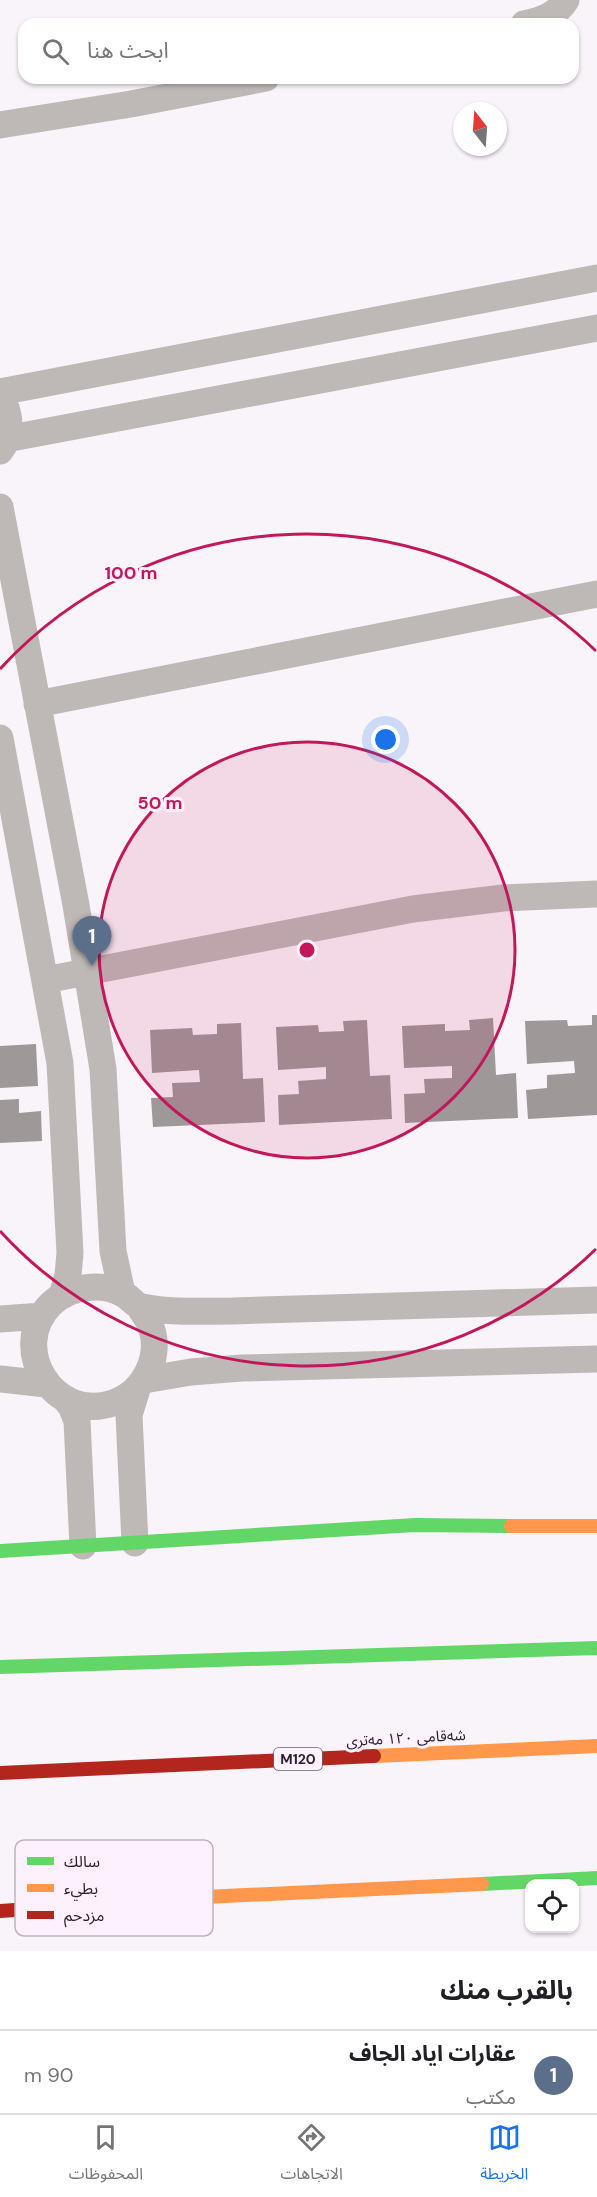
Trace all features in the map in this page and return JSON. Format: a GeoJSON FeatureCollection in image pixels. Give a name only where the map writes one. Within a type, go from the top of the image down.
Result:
{"type":"FeatureCollection","features":[{"type":"Feature","properties":{"kind":"main road"},"geometry":{"type":"LineString","coordinates":[[0,1551],[414,1525],[597,1526]]}},
{"type":"Feature","properties":{"kind":"main road"},"geometry":{"type":"LineString","coordinates":[[0,1667],[597,1648]]}},
{"type":"Feature","properties":{"kind":"main road","name":"شەقامی ١٢٠ مەتری"},"geometry":{"type":"LineString","coordinates":[[0,1773],[597,1746]]}},
{"type":"Feature","properties":{"kind":"main road"},"geometry":{"type":"LineString","coordinates":[[213,1897],[597,1878]]}},
{"type":"Feature","properties":{"kind":"main road"},"geometry":{"type":"LineString","coordinates":[[0,1911],[15,1910]]}},
{"type":"Feature","properties":{"kind":"street"},"geometry":{"type":"LineString","coordinates":[[547,18],[561,8],[566,0]]}},
{"type":"Feature","properties":{"kind":"street"},"geometry":{"type":"LineString","coordinates":[[0,125],[131,104],[235,84]]}},
{"type":"Feature","properties":{"kind":"street"},"geometry":{"type":"LineString","coordinates":[[3,445],[9,433],[9,417],[0,394],[597,278]]}},
{"type":"Feature","properties":{"kind":"street"},"geometry":{"type":"LineString","coordinates":[[3,445],[597,328]]}},
{"type":"Feature","properties":{"kind":"street"},"geometry":{"type":"LineString","coordinates":[[0,507],[87,971],[103,1069],[113,1251],[131,1300],[150,1323],[154,1342],[152,1362],[130,1406],[129,1416],[135,1543]]}},
{"type":"Feature","properties":{"kind":"street"},"geometry":{"type":"LineString","coordinates":[[37,704],[597,594]]}},
{"type":"Feature","properties":{"kind":"street"},"geometry":{"type":"LineString","coordinates":[[0,738],[60,1064],[70,1253],[68,1275],[62,1296]]}},
{"type":"Feature","properties":{"kind":"street"},"geometry":{"type":"LineString","coordinates":[[45,980],[413,909],[502,898],[597,894]]}},
{"type":"Feature","properties":{"kind":"street"},"geometry":{"type":"LineString","coordinates":[[83,1546],[76,1421],[71,1406],[56,1392],[37,1367],[34,1349],[36,1332],[42,1316],[62,1296],[82,1288],[102,1287],[131,1300],[180,1310],[233,1311],[597,1300]]}},
{"type":"Feature","properties":{"kind":"street"},"geometry":{"type":"LineString","coordinates":[[0,1319],[42,1316]]}},
{"type":"Feature","properties":{"kind":"street"},"geometry":{"type":"LineString","coordinates":[[0,1379],[56,1392],[81,1405],[96,1407],[125,1398],[140,1385],[190,1372],[242,1368],[597,1359]]}},
{"type":"Feature","properties":{"kind":"building"},"geometry":{"type":"Polygon","coordinates":[[[592,1015],[597,1015],[597,1115],[528,1119],[526,1090],[547,1088],[547,1075],[575,1073],[574,1061],[527,1064],[525,1021],[567,1020],[568,1026],[592,1025],[592,1015]]]}},
{"type":"Feature","properties":{"kind":"building"},"geometry":{"type":"Polygon","coordinates":[[[493,1018],[496,1075],[516,1073],[518,1118],[405,1123],[404,1094],[425,1093],[424,1079],[452,1078],[452,1066],[404,1068],[402,1026],[445,1024],[445,1031],[470,1030],[469,1020],[493,1018]]]}},
{"type":"Feature","properties":{"kind":"building"},"geometry":{"type":"Polygon","coordinates":[[[367,1020],[370,1076],[390,1075],[392,1119],[279,1125],[278,1095],[299,1094],[298,1081],[326,1079],[326,1067],[278,1070],[276,1027],[318,1025],[319,1032],[344,1031],[343,1021],[367,1020]]]}},
{"type":"Feature","properties":{"kind":"building"},"geometry":{"type":"Polygon","coordinates":[[[241,1023],[243,1079],[263,1078],[265,1122],[153,1127],[151,1098],[173,1097],[172,1083],[200,1082],[199,1070],[152,1073],[150,1030],[192,1028],[193,1035],[217,1034],[217,1024],[241,1023]]]}},
{"type":"Feature","properties":{"kind":"building"},"geometry":{"type":"Polygon","coordinates":[[[36,1044],[38,1086],[0,1088],[0,1046],[36,1044]]]}},
{"type":"Feature","properties":{"kind":"building"},"geometry":{"type":"Polygon","coordinates":[[[19,1099],[19,1113],[41,1111],[42,1141],[0,1143],[0,1100],[19,1099]]]}},
{"type":"Feature","properties":{"kind":"traffic: fast"},"geometry":{"type":"LineString","coordinates":[[0,1551],[415,1525],[511,1526]]}},
{"type":"Feature","properties":{"kind":"traffic: fast"},"geometry":{"type":"LineString","coordinates":[[0,1667],[597,1648]]}},
{"type":"Feature","properties":{"kind":"traffic: fast"},"geometry":{"type":"LineString","coordinates":[[482,1884],[597,1878]]}},
{"type":"Feature","properties":{"kind":"traffic: slow"},"geometry":{"type":"LineString","coordinates":[[511,1526],[597,1526]]}},
{"type":"Feature","properties":{"kind":"traffic: slow"},"geometry":{"type":"LineString","coordinates":[[374,1756],[597,1746]]}},
{"type":"Feature","properties":{"kind":"traffic: slow"},"geometry":{"type":"LineString","coordinates":[[213,1897],[482,1884]]}},
{"type":"Feature","properties":{"kind":"traffic: jam"},"geometry":{"type":"LineString","coordinates":[[0,1773],[374,1756]]}},
{"type":"Feature","properties":{"kind":"traffic: jam"},"geometry":{"type":"LineString","coordinates":[[0,1911],[15,1910]]}},
{"type":"Feature","properties":{"kind":"place","name":"عقارات اياد الجاف"},"geometry":{"type":"Point","coordinates":[92,966]}}]}
